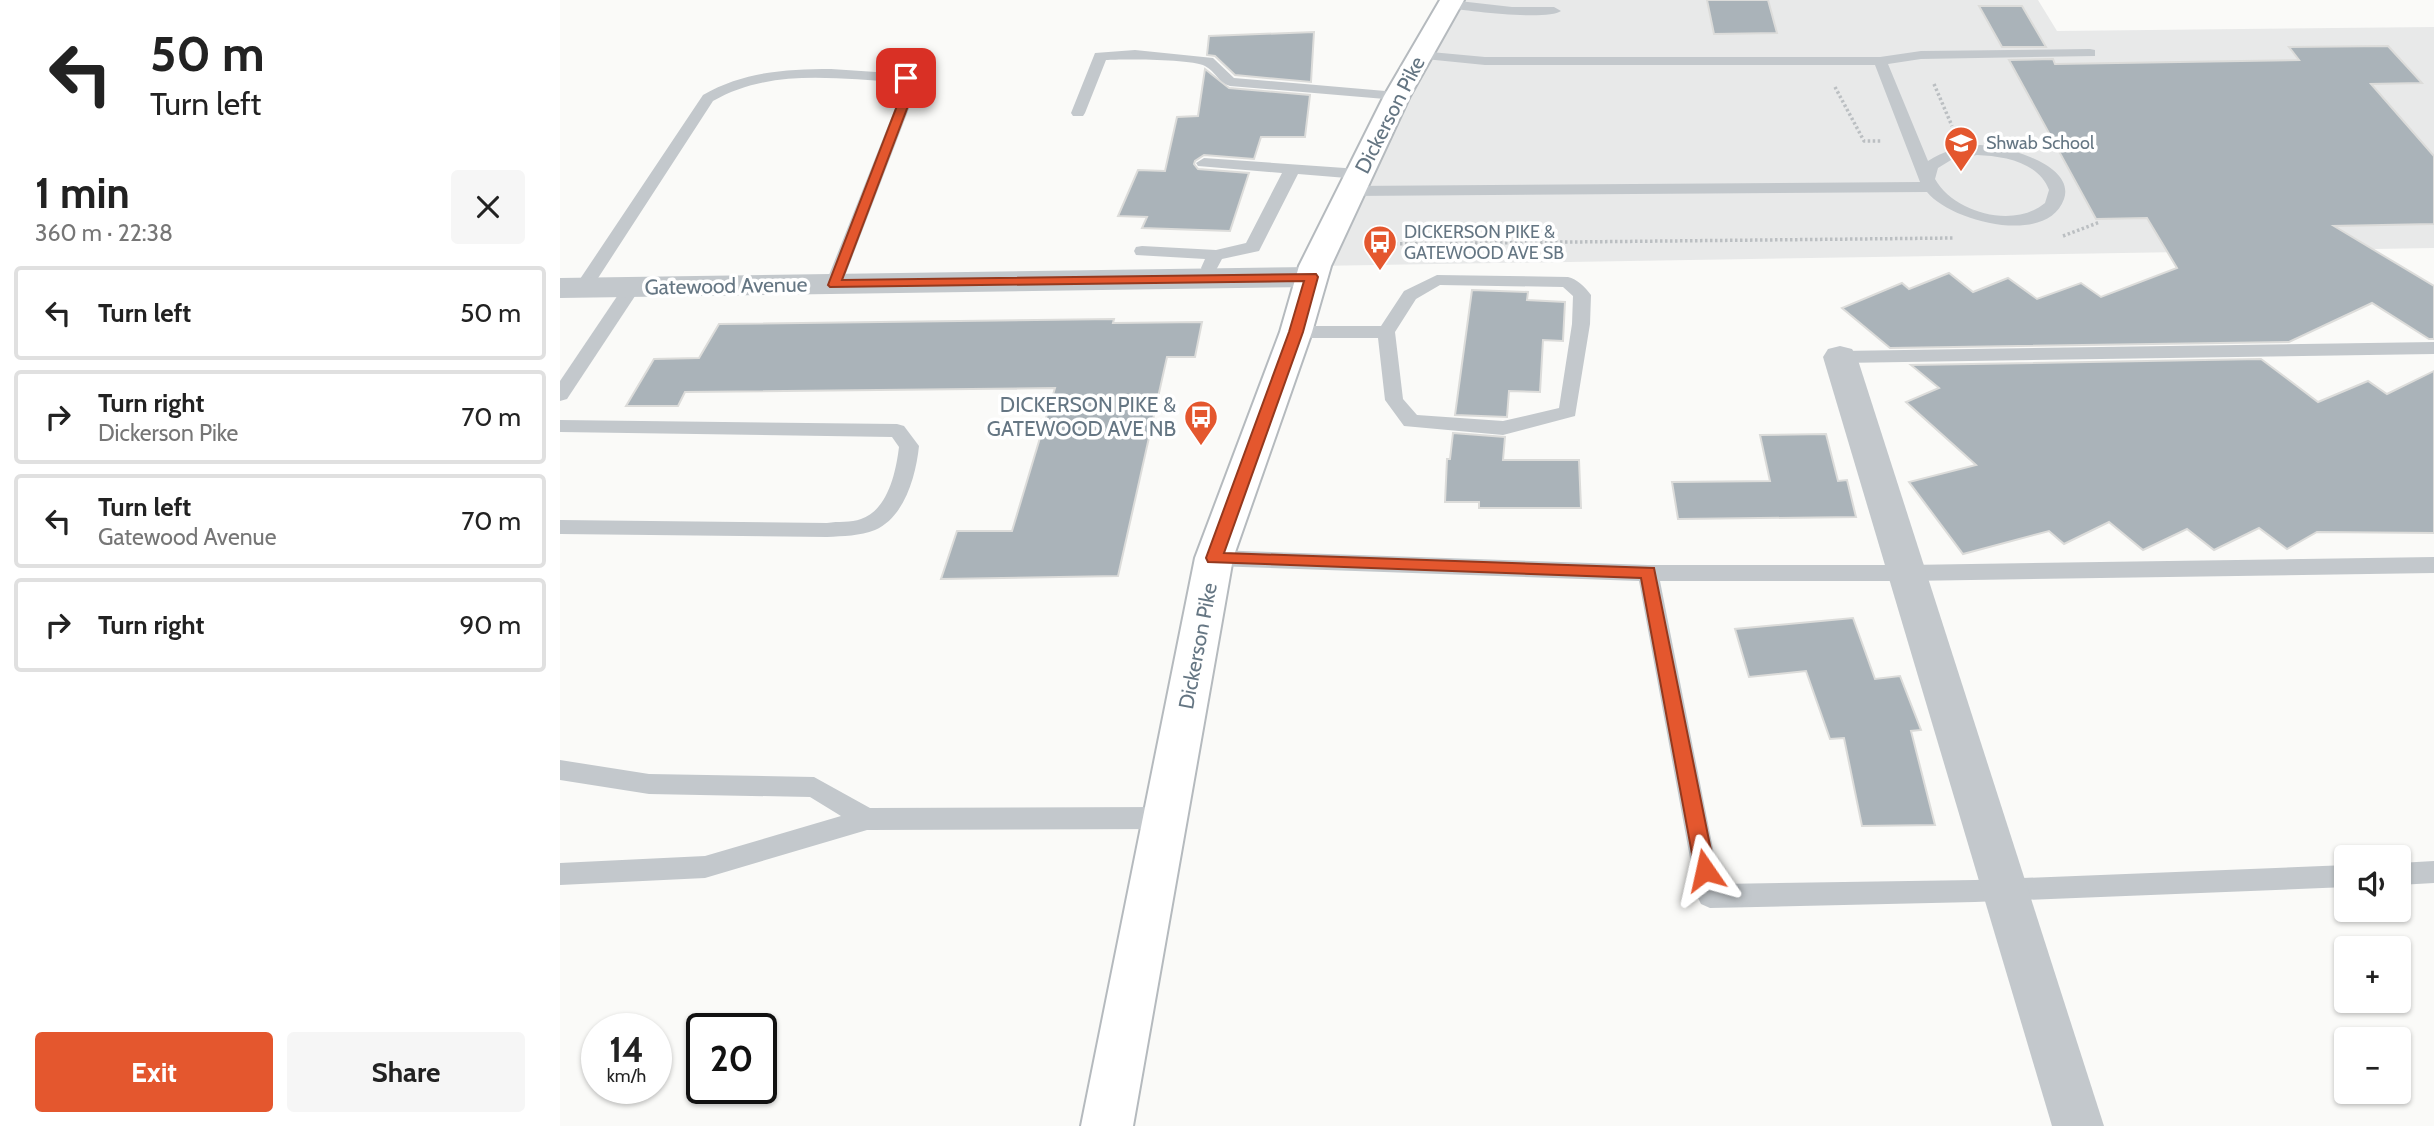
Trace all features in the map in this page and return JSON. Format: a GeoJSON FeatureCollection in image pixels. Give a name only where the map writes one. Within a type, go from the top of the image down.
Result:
{"type":"FeatureCollection","features":[{"type":"Feature","properties":{"kind":"main road","name":"Dickerson Pike"},"geometry":{"type":"LineString","coordinates":[[1107,1126],[1214,558],[1296,332],[1312,277],[1397,96],[1451,2]]}},
{"type":"Feature","properties":{"kind":"street","name":"Gatewood Avenue"},"geometry":{"type":"LineString","coordinates":[[571,288],[834,285],[1210,267],[1312,277]]}},
{"type":"Feature","properties":{"kind":"street"},"geometry":{"type":"LineString","coordinates":[[1840,357],[2078,1126]]}},
{"type":"Feature","properties":{"kind":"lane"},"geometry":{"type":"LineString","coordinates":[[1451,2],[1512,11],[1554,11]]}},
{"type":"Feature","properties":{"kind":"lane"},"geometry":{"type":"LineString","coordinates":[[1420,55],[1485,61],[1880,61],[1921,55],[2090,53]]}},
{"type":"Feature","properties":{"kind":"lane"},"geometry":{"type":"LineString","coordinates":[[1078,113],[1100,56],[1135,54],[1208,61],[1230,82],[1397,96]]}},
{"type":"Feature","properties":{"kind":"lane"},"geometry":{"type":"LineString","coordinates":[[1880,61],[1930,187],[1940,199],[1955,209],[1998,221],[2039,216],[2052,208],[2058,198],[2057,186],[2049,174],[2036,164],[1997,151],[1958,152],[1912,141]]}},
{"type":"Feature","properties":{"kind":"lane"},"geometry":{"type":"LineString","coordinates":[[571,288],[708,97],[724,85],[788,73],[906,78],[906,98],[834,285]]}},
{"type":"Feature","properties":{"kind":"lane"},"geometry":{"type":"LineString","coordinates":[[1930,187],[1927,176],[1932,165],[1942,157],[1958,152]]}},
{"type":"Feature","properties":{"kind":"lane"},"geometry":{"type":"LineString","coordinates":[[1204,163],[1292,170],[1355,183],[1930,187]]}},
{"type":"Feature","properties":{"kind":"lane"},"geometry":{"type":"LineString","coordinates":[[1142,251],[1210,267],[1253,247],[1292,170]]}},
{"type":"Feature","properties":{"kind":"lane"},"geometry":{"type":"LineString","coordinates":[[1437,280],[1568,282],[1582,295],[1581,324],[1568,412],[1503,428],[1411,421],[1394,400],[1386,332],[1410,295],[1437,280]]}},
{"type":"Feature","properties":{"kind":"lane"},"geometry":{"type":"LineString","coordinates":[[560,395],[632,287]]}},
{"type":"Feature","properties":{"kind":"lane"},"geometry":{"type":"LineString","coordinates":[[1296,332],[1386,332]]}},
{"type":"Feature","properties":{"kind":"lane"},"geometry":{"type":"LineString","coordinates":[[1840,357],[2434,348]]}},
{"type":"Feature","properties":{"kind":"lane"},"geometry":{"type":"LineString","coordinates":[[560,426],[897,431],[909,446],[908,467],[890,504],[870,524],[827,530],[560,527]]}},
{"type":"Feature","properties":{"kind":"lane"},"geometry":{"type":"LineString","coordinates":[[1214,558],[1648,573],[1908,573],[2434,565]]}},
{"type":"Feature","properties":{"kind":"lane"},"geometry":{"type":"LineString","coordinates":[[1648,573],[1710,897],[2006,890],[2334,877]]}},
{"type":"Feature","properties":{"kind":"lane"},"geometry":{"type":"LineString","coordinates":[[560,770],[649,784],[814,787],[867,819]]}},
{"type":"Feature","properties":{"kind":"lane"},"geometry":{"type":"LineString","coordinates":[[560,874],[705,867],[867,819],[1165,818]]}},
{"type":"Feature","properties":{"kind":"lane"},"geometry":{"type":"LineString","coordinates":[[2411,873],[2434,872]]}},
{"type":"Feature","properties":{"kind":"path"},"geometry":{"type":"LineString","coordinates":[[1834,86],[1864,141],[1958,140],[1934,84]]}},
{"type":"Feature","properties":{"kind":"path"},"geometry":{"type":"LineString","coordinates":[[2054,236],[2068,236],[2100,222]]}},
{"type":"Feature","properties":{"kind":"path"},"geometry":{"type":"LineString","coordinates":[[1380,244],[1957,237]]}},
{"type":"Feature","properties":{"kind":"shaded area"},"geometry":{"type":"Polygon","coordinates":[[[1452,0],[2038,0],[2057,31],[2434,27],[2434,248],[1315,266],[1452,0]]]}},
{"type":"Feature","properties":{"kind":"building"},"geometry":{"type":"Polygon","coordinates":[[[1707,0],[1768,0],[1777,33],[1714,34],[1707,0]]]}},
{"type":"Feature","properties":{"kind":"building"},"geometry":{"type":"Polygon","coordinates":[[[1979,6],[2022,6],[2046,47],[2002,47],[1979,6]]]}},
{"type":"Feature","properties":{"kind":"building"},"geometry":{"type":"Polygon","coordinates":[[[1314,32],[1311,82],[1235,75],[1215,56],[1207,55],[1209,36],[1314,32]]]}},
{"type":"Feature","properties":{"kind":"building"},"geometry":{"type":"Polygon","coordinates":[[[2388,46],[2422,83],[2371,84],[2434,156],[2434,224],[2334,226],[2434,286],[2434,339],[2429,339],[2372,303],[2289,342],[1890,348],[1842,308],[1902,283],[1909,289],[1949,273],[1973,292],[2008,278],[2037,299],[2081,283],[2101,297],[2177,268],[2147,218],[2096,219],[2009,60],[2053,59],[2055,64],[2299,60],[2289,47],[2388,46]]]}},
{"type":"Feature","properties":{"kind":"building"},"geometry":{"type":"Polygon","coordinates":[[[1205,69],[1229,88],[1310,95],[1305,137],[1261,137],[1254,159],[1204,155],[1195,161],[1198,169],[1249,173],[1230,231],[1142,228],[1147,217],[1118,216],[1138,170],[1165,171],[1177,117],[1198,116],[1205,69]]]}},
{"type":"Feature","properties":{"kind":"building"},"geometry":{"type":"Polygon","coordinates":[[[1472,290],[1528,292],[1527,300],[1565,302],[1563,341],[1543,340],[1540,392],[1509,391],[1507,417],[1455,415],[1472,290]]]}},
{"type":"Feature","properties":{"kind":"building"},"geometry":{"type":"Polygon","coordinates":[[[1114,319],[1113,323],[1202,322],[1195,357],[1167,357],[1118,576],[941,579],[957,531],[1012,531],[1055,388],[685,392],[678,406],[626,406],[654,359],[699,358],[719,324],[1114,319]]]}},
{"type":"Feature","properties":{"kind":"building"},"geometry":{"type":"Polygon","coordinates":[[[2261,359],[2318,402],[2368,381],[2387,394],[2434,371],[2434,533],[2317,532],[2287,549],[2259,528],[2214,550],[2187,529],[2143,550],[2109,522],[2064,544],[2049,531],[1963,554],[1909,482],[1976,465],[1906,402],[1939,388],[1911,365],[2261,359]]]}},
{"type":"Feature","properties":{"kind":"building"},"geometry":{"type":"Polygon","coordinates":[[[1453,433],[1505,437],[1503,460],[1579,460],[1581,508],[1479,508],[1479,502],[1445,502],[1447,459],[1450,459],[1453,433]]]}},
{"type":"Feature","properties":{"kind":"building"},"geometry":{"type":"Polygon","coordinates":[[[1826,434],[1838,481],[1847,480],[1856,517],[1678,519],[1672,482],[1770,481],[1760,435],[1826,434]]]}},
{"type":"Feature","properties":{"kind":"building"},"geometry":{"type":"Polygon","coordinates":[[[1853,618],[1875,679],[1900,676],[1921,730],[1911,731],[1935,825],[1862,826],[1844,738],[1830,739],[1806,671],[1749,677],[1735,629],[1853,618]]]}},
{"type":"Feature","properties":{"kind":"place","name":"Shwab School"},"geometry":{"type":"Point","coordinates":[1961,173]}},
{"type":"Feature","properties":{"kind":"place","name":"DICKERSON PIKE & GATEWOOD AVE SB"},"geometry":{"type":"Point","coordinates":[1380,272]}},
{"type":"Feature","properties":{"kind":"place","name":"DICKERSON PIKE & GATEWOOD AVE NB"},"geometry":{"type":"Point","coordinates":[1201,447]}},
{"type":"Feature","properties":{"kind":"route"},"geometry":{"type":"LineString","coordinates":[[906,78],[906,98],[834,285],[1312,277],[1296,332],[1214,558],[1648,573],[1705,870]]}}]}
